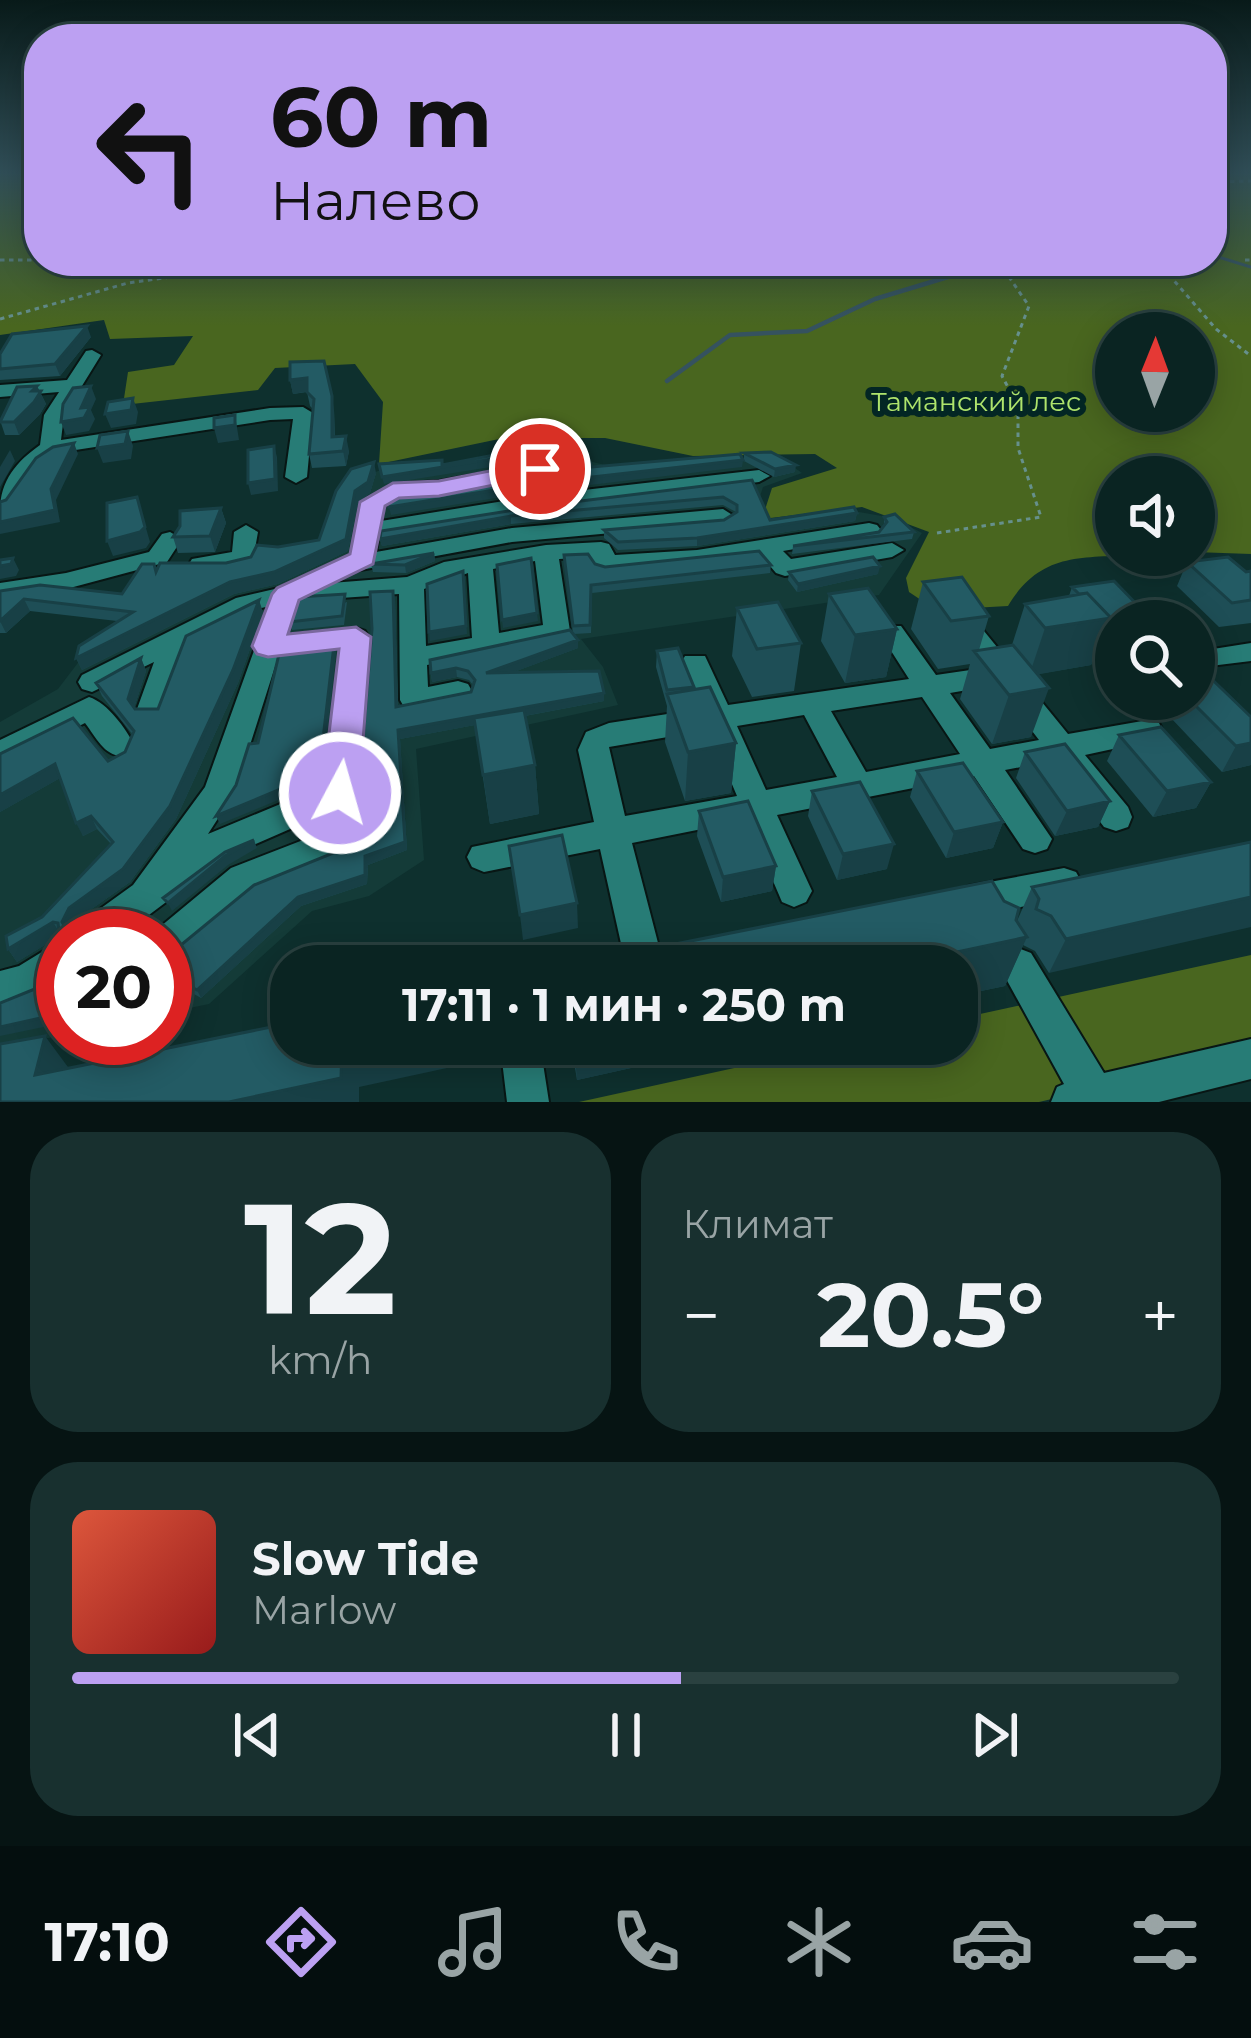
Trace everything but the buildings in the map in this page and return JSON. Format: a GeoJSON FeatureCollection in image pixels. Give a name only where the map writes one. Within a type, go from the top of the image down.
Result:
{"type":"FeatureCollection","features":[{"type":"Feature","properties":{"kind":"street"},"geometry":{"type":"LineString","coordinates":[[50,448],[54,415],[92,355]]}},
{"type":"Feature","properties":{"kind":"street"},"geometry":{"type":"LineString","coordinates":[[0,391],[74,385]]}},
{"type":"Feature","properties":{"kind":"street"},"geometry":{"type":"LineString","coordinates":[[0,504],[30,462],[50,448],[269,414],[303,413],[296,476]]}},
{"type":"Feature","properties":{"kind":"street"},"geometry":{"type":"LineString","coordinates":[[145,898],[219,792],[287,594],[363,558],[373,502],[393,490],[439,488],[540,469]]}},
{"type":"Feature","properties":{"kind":"street"},"geometry":{"type":"LineString","coordinates":[[368,530],[541,502],[759,476]]}},
{"type":"Feature","properties":{"kind":"street"},"geometry":{"type":"LineString","coordinates":[[348,565],[512,535],[723,516]]}},
{"type":"Feature","properties":{"kind":"street"},"geometry":{"type":"LineString","coordinates":[[92,682],[245,604],[287,594],[411,585],[444,570],[546,552],[602,549],[605,563],[869,530]]}},
{"type":"Feature","properties":{"kind":"street"},"geometry":{"type":"LineString","coordinates":[[121,567],[230,562],[244,555],[246,532]]}},
{"type":"Feature","properties":{"kind":"street"},"geometry":{"type":"LineString","coordinates":[[0,591],[158,557],[170,539]]}},
{"type":"Feature","properties":{"kind":"street"},"geometry":{"type":"LineString","coordinates":[[766,546],[785,568],[892,550]]}},
{"type":"Feature","properties":{"kind":"street"},"geometry":{"type":"LineString","coordinates":[[413,658],[556,631],[546,552]]}},
{"type":"Feature","properties":{"kind":"street"},"geometry":{"type":"LineString","coordinates":[[480,563],[487,644]]}},
{"type":"Feature","properties":{"kind":"street"},"geometry":{"type":"LineString","coordinates":[[411,585],[414,700],[458,691]]}},
{"type":"Feature","properties":{"kind":"street"},"geometry":{"type":"LineString","coordinates":[[966,626],[1115,817]]}},
{"type":"Feature","properties":{"kind":"street"},"geometry":{"type":"LineString","coordinates":[[892,632],[1035,839]]}},
{"type":"Feature","properties":{"kind":"street"},"geometry":{"type":"LineString","coordinates":[[130,909],[214,847],[340,793],[356,637],[268,646]]}},
{"type":"Feature","properties":{"kind":"street"},"geometry":{"type":"LineString","coordinates":[[152,709],[175,640]]}},
{"type":"Feature","properties":{"kind":"street"},"geometry":{"type":"LineString","coordinates":[[1215,657],[1251,652]]}},
{"type":"Feature","properties":{"kind":"street"},"geometry":{"type":"LineString","coordinates":[[694,663],[794,891]]}},
{"type":"Feature","properties":{"kind":"street"},"geometry":{"type":"LineString","coordinates":[[648,945],[593,750],[597,740],[609,734],[1004,674]]}},
{"type":"Feature","properties":{"kind":"street"},"geometry":{"type":"LineString","coordinates":[[812,703],[857,784]]}},
{"type":"Feature","properties":{"kind":"street"},"geometry":{"type":"LineString","coordinates":[[0,754],[89,708],[120,746]]}},
{"type":"Feature","properties":{"kind":"street"},"geometry":{"type":"LineString","coordinates":[[484,856],[981,761],[1165,736]]}},
{"type":"Feature","properties":{"kind":"street"},"geometry":{"type":"LineString","coordinates":[[192,920],[243,879],[347,837]]}},
{"type":"Feature","properties":{"kind":"street"},"geometry":{"type":"LineString","coordinates":[[935,908],[1099,876]]}},
{"type":"Feature","properties":{"kind":"street"},"geometry":{"type":"LineString","coordinates":[[979,900],[1083,1099],[1251,1059]]}},
{"type":"Feature","properties":{"kind":"street"},"geometry":{"type":"LineString","coordinates":[[0,990],[36,977]]}},
{"type":"Feature","properties":{"kind":"street"},"geometry":{"type":"LineString","coordinates":[[523,1065],[528,1102]]}},
{"type":"Feature","properties":{"kind":"path"},"geometry":{"type":"LineString","coordinates":[[0,319],[128,283],[178,276]]}},
{"type":"Feature","properties":{"kind":"path"},"geometry":{"type":"LineString","coordinates":[[937,533],[1041,517],[1018,448],[1018,406],[1002,376],[1029,306],[1025,295],[1003,276]]}},
{"type":"Feature","properties":{"kind":"path"},"geometry":{"type":"LineString","coordinates":[[1170,276],[1216,329],[1251,356]]}},
{"type":"Feature","properties":{"kind":"shaded area"},"geometry":{"type":"Polygon","coordinates":[[[536,448],[609,466],[778,456],[802,473],[763,487],[751,525],[859,512],[893,518],[922,533],[879,595],[581,639],[603,667],[618,705],[416,749],[424,860],[369,896],[312,911],[209,1004],[192,1007],[192,909],[36,909],[36,1041],[0,1048],[0,722],[58,689],[90,647],[319,550],[352,480],[381,470],[444,466],[536,448]]]}},
{"type":"Feature","properties":{"kind":"green space","name":"Таманский лес"},"geometry":{"type":"Polygon","coordinates":[[[0,223],[24,223],[24,276],[1227,276],[1227,223],[1251,223],[1251,554],[1215,553],[1215,456],[1095,456],[1095,557],[1049,566],[1021,588],[1008,606],[936,610],[909,592],[906,578],[929,532],[862,507],[762,519],[772,488],[837,468],[815,454],[693,456],[605,438],[504,438],[379,464],[383,402],[355,364],[275,368],[258,390],[123,405],[128,372],[174,365],[193,336],[110,339],[104,320],[0,335],[0,223]]]}},
{"type":"Feature","properties":{"kind":"green space"},"geometry":{"type":"Polygon","coordinates":[[[1251,955],[1251,1052],[1039,1102],[579,1102],[748,1065],[978,1065],[978,1014],[1251,955]]]}},
{"type":"Feature","properties":{"kind":"waterway"},"geometry":{"type":"LineString","coordinates":[[1227,260],[1251,267]]}},
{"type":"Feature","properties":{"kind":"waterway"},"geometry":{"type":"LineString","coordinates":[[667,381],[730,335],[807,331],[875,299],[951,276]]}},
{"type":"Feature","properties":{"kind":"route"},"geometry":{"type":"LineString","coordinates":[[340,793],[356,637],[268,646],[287,594],[363,558],[373,502],[393,490],[439,488],[540,469]]}}]}
